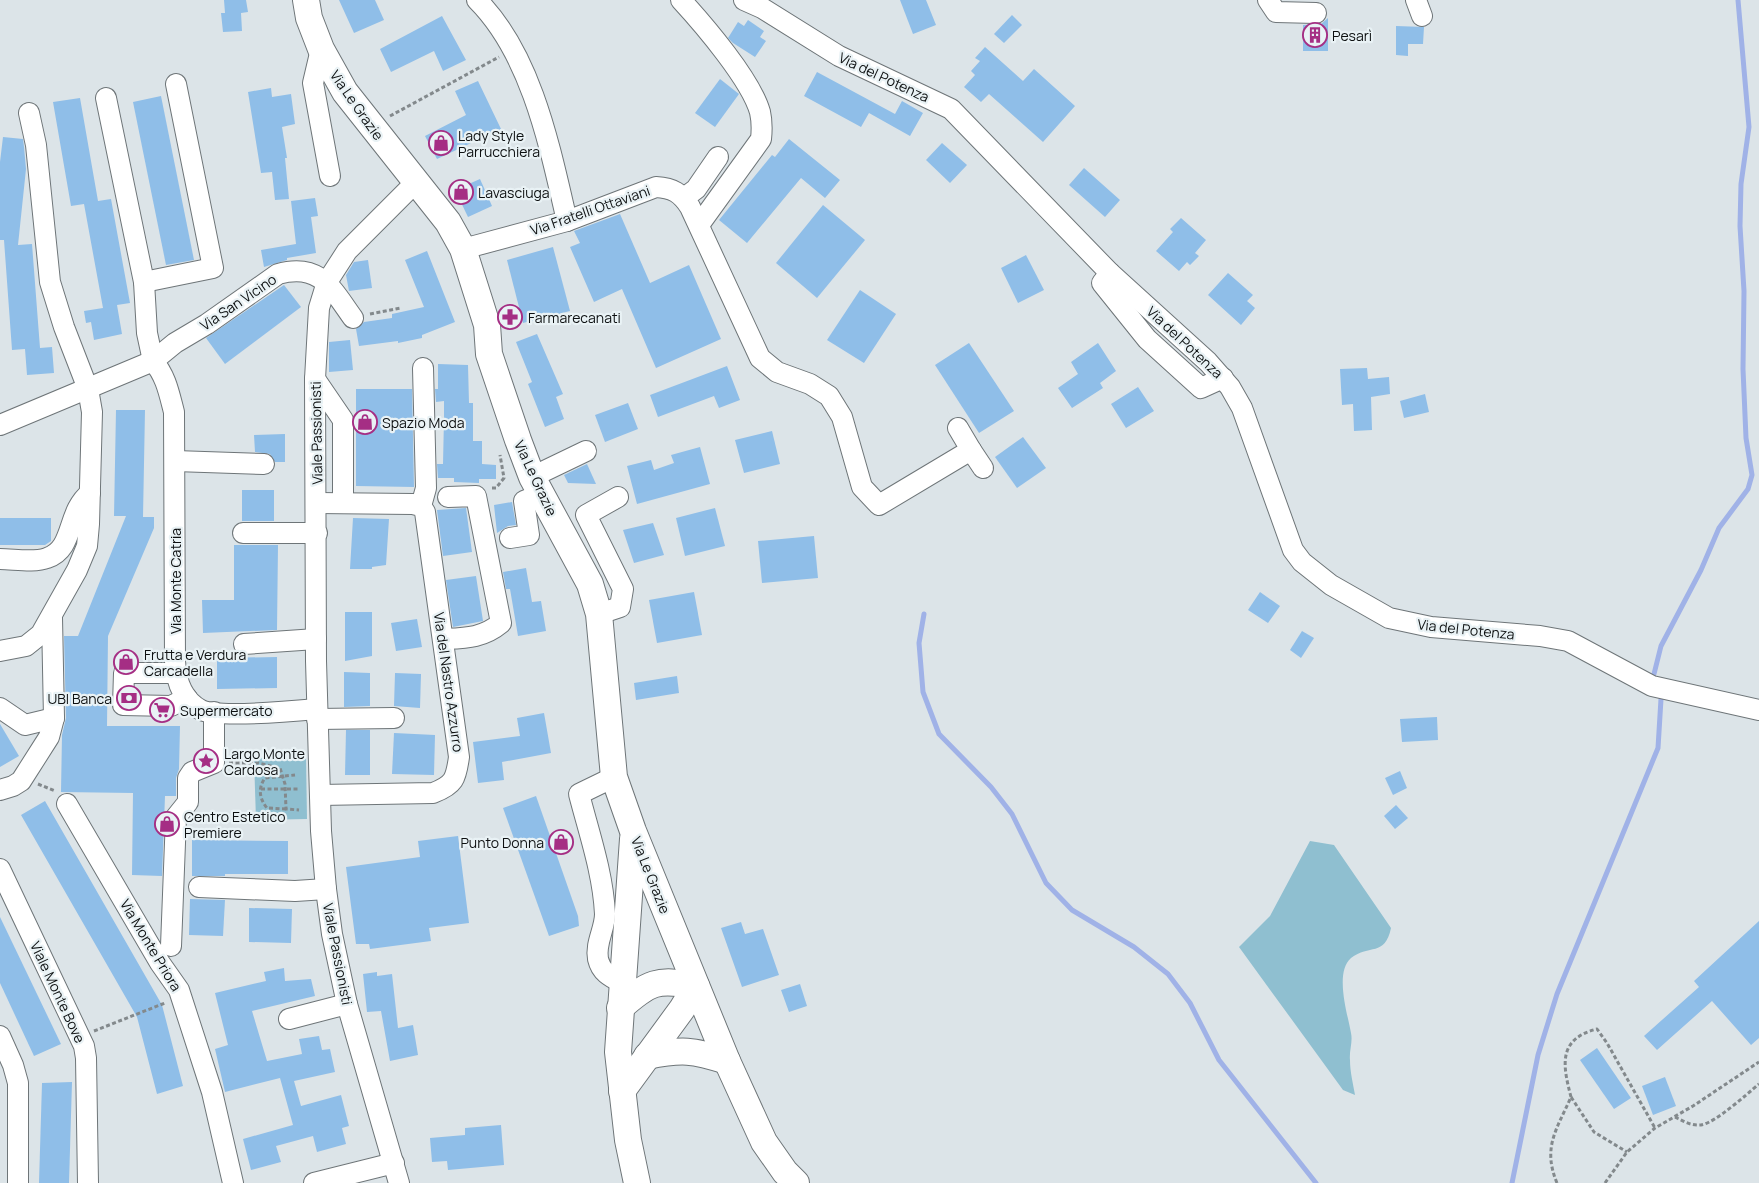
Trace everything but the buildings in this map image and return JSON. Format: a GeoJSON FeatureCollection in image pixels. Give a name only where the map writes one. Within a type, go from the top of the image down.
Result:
{"type":"FeatureCollection","features":[{"type":"Feature","properties":{"kind":"main road","name":"Via Le Grazie"},"geometry":{"type":"LineString","coordinates":[[306,0],[309,18],[321,49],[345,92],[448,222],[463,249],[487,325],[489,354],[537,485],[590,584],[599,614],[614,777],[633,831],[727,1061],[764,1142],[785,1172],[796,1183]]}},
{"type":"Feature","properties":{"kind":"main road"},"geometry":{"type":"LineString","coordinates":[[633,831],[629,911],[621,982],[618,1052],[628,1140],[637,1183]]}},
{"type":"Feature","properties":{"kind":"main road"},"geometry":{"type":"LineString","coordinates":[[620,1008],[638,992],[654,984],[668,981],[696,986],[682,1009],[622,1091]]}},
{"type":"Feature","properties":{"kind":"main road"},"geometry":{"type":"LineString","coordinates":[[647,1056],[677,1050],[699,1052],[727,1061]]}},
{"type":"Feature","properties":{"kind":"street"},"geometry":{"type":"LineString","coordinates":[[477,0],[498,25],[513,50],[532,93],[544,129],[567,221]]}},
{"type":"Feature","properties":{"kind":"street"},"geometry":{"type":"LineString","coordinates":[[681,0],[709,33],[752,94],[760,113],[762,128],[761,139],[699,225]]}},
{"type":"Feature","properties":{"kind":"street","name":"Via del Potenza"},"geometry":{"type":"LineString","coordinates":[[744,0],[762,8],[839,56],[951,109],[1110,273],[1223,378],[1242,408],[1293,550],[1302,562],[1332,585],[1389,618],[1431,627],[1540,636],[1568,642],[1652,686],[1759,710]]}},
{"type":"Feature","properties":{"kind":"street"},"geometry":{"type":"LineString","coordinates":[[1268,0],[1276,12],[1316,13]]}},
{"type":"Feature","properties":{"kind":"street"},"geometry":{"type":"LineString","coordinates":[[321,49],[313,83],[330,176]]}},
{"type":"Feature","properties":{"kind":"street"},"geometry":{"type":"LineString","coordinates":[[144,282],[213,268],[176,84]]}},
{"type":"Feature","properties":{"kind":"street"},"geometry":{"type":"LineString","coordinates":[[106,98],[144,282],[147,333],[152,361]]}},
{"type":"Feature","properties":{"kind":"street"},"geometry":{"type":"LineString","coordinates":[[0,652],[26,646],[41,634],[52,617],[87,546],[90,493],[92,412],[88,389],[64,328],[50,282],[36,145],[29,113]]}},
{"type":"Feature","properties":{"kind":"street"},"geometry":{"type":"LineString","coordinates":[[718,156],[696,189],[684,198],[699,225],[760,358],[777,372],[816,387],[830,396],[842,417],[862,487],[879,505],[971,450]]}},
{"type":"Feature","properties":{"kind":"street","name":"Viale Passionisti"},"geometry":{"type":"LineString","coordinates":[[399,1183],[348,1004],[332,934],[326,889],[317,714],[315,379],[319,308],[327,282],[347,251],[415,182]]}},
{"type":"Feature","properties":{"kind":"street","name":"Via Fratelli Ottaviani"},"geometry":{"type":"LineString","coordinates":[[463,249],[567,221],[656,187],[671,188],[684,198]]}},
{"type":"Feature","properties":{"kind":"street","name":"Via San Vicino"},"geometry":{"type":"LineString","coordinates":[[0,425],[152,361],[175,343],[278,274],[291,270],[306,272],[327,282],[353,318]]}},
{"type":"Feature","properties":{"kind":"street","name":"Via Monte Catria"},"geometry":{"type":"LineString","coordinates":[[152,361],[160,369],[167,385],[174,412],[176,673],[180,687],[187,698]]}},
{"type":"Feature","properties":{"kind":"street","name":"Via del Nastro Azzurro"},"geometry":{"type":"LineString","coordinates":[[320,795],[433,794],[448,788],[456,777],[459,757],[444,639],[425,512],[421,506],[426,488],[423,368]]}},
{"type":"Feature","properties":{"kind":"street"},"geometry":{"type":"LineString","coordinates":[[315,379],[343,420],[343,503]]}},
{"type":"Feature","properties":{"kind":"street"},"geometry":{"type":"LineString","coordinates":[[958,428],[983,468]]}},
{"type":"Feature","properties":{"kind":"street"},"geometry":{"type":"LineString","coordinates":[[510,538],[529,535],[524,501],[537,485],[586,451]]}},
{"type":"Feature","properties":{"kind":"street"},"geometry":{"type":"LineString","coordinates":[[175,461],[264,464]]}},
{"type":"Feature","properties":{"kind":"street"},"geometry":{"type":"LineString","coordinates":[[0,558],[45,559],[59,552],[65,543],[80,501],[90,493]]}},
{"type":"Feature","properties":{"kind":"street"},"geometry":{"type":"LineString","coordinates":[[444,639],[472,638],[490,632],[501,623],[476,496],[448,497]]}},
{"type":"Feature","properties":{"kind":"street"},"geometry":{"type":"LineString","coordinates":[[599,614],[620,607],[623,589],[586,515],[618,497]]}},
{"type":"Feature","properties":{"kind":"street"},"geometry":{"type":"LineString","coordinates":[[317,503],[413,504],[421,506]]}},
{"type":"Feature","properties":{"kind":"street"},"geometry":{"type":"LineString","coordinates":[[243,533],[317,533]]}},
{"type":"Feature","properties":{"kind":"street"},"geometry":{"type":"LineString","coordinates":[[0,790],[21,781],[49,737],[54,718],[52,617]]}},
{"type":"Feature","properties":{"kind":"street"},"geometry":{"type":"LineString","coordinates":[[244,644],[316,639]]}},
{"type":"Feature","properties":{"kind":"street"},"geometry":{"type":"LineString","coordinates":[[176,673],[124,673],[123,705],[171,706],[187,698],[203,711],[394,718]]}},
{"type":"Feature","properties":{"kind":"street"},"geometry":{"type":"LineString","coordinates":[[0,708],[25,725],[54,718]]}},
{"type":"Feature","properties":{"kind":"street"},"geometry":{"type":"LineString","coordinates":[[171,946],[176,817],[188,802],[188,778],[192,772],[214,763],[214,712]]}},
{"type":"Feature","properties":{"kind":"street"},"geometry":{"type":"LineString","coordinates":[[614,777],[579,794],[598,864],[605,915],[597,948],[598,960],[608,975],[621,982]]}},
{"type":"Feature","properties":{"kind":"street","name":"Via Monte Priora"},"geometry":{"type":"LineString","coordinates":[[67,804],[160,963],[179,990],[212,1092],[233,1183]]}},
{"type":"Feature","properties":{"kind":"street","name":"Viale Monte Bove"},"geometry":{"type":"LineString","coordinates":[[0,869],[84,1046],[86,1058],[88,1183]]}},
{"type":"Feature","properties":{"kind":"street"},"geometry":{"type":"LineString","coordinates":[[200,887],[295,891],[326,889]]}},
{"type":"Feature","properties":{"kind":"street"},"geometry":{"type":"LineString","coordinates":[[289,1019],[348,1004]]}},
{"type":"Feature","properties":{"kind":"street"},"geometry":{"type":"LineString","coordinates":[[0,1036],[13,1065],[18,1083],[18,1183]]}},
{"type":"Feature","properties":{"kind":"street"},"geometry":{"type":"LineString","coordinates":[[314,1183],[394,1163]]}},
{"type":"Feature","properties":{"kind":"path"},"geometry":{"type":"LineString","coordinates":[[371,126],[513,50]]}},
{"type":"Feature","properties":{"kind":"path"},"geometry":{"type":"LineString","coordinates":[[353,318],[401,308]]}},
{"type":"Feature","properties":{"kind":"path"},"geometry":{"type":"LineString","coordinates":[[486,488],[496,488],[504,478],[497,446]]}},
{"type":"Feature","properties":{"kind":"path"},"geometry":{"type":"LineString","coordinates":[[214,763],[258,763],[280,768],[284,775],[286,809]]}},
{"type":"Feature","properties":{"kind":"path"},"geometry":{"type":"LineString","coordinates":[[295,775],[265,778],[261,789],[261,798],[267,808],[299,810]]}},
{"type":"Feature","properties":{"kind":"path"},"geometry":{"type":"LineString","coordinates":[[21,781],[43,785],[57,792],[67,804]]}},
{"type":"Feature","properties":{"kind":"path"},"geometry":{"type":"LineString","coordinates":[[261,789],[300,789]]}},
{"type":"Feature","properties":{"kind":"path"},"geometry":{"type":"LineString","coordinates":[[97,1030],[159,1006]]}},
{"type":"Feature","properties":{"kind":"path"},"geometry":{"type":"LineString","coordinates":[[1627,1152],[1594,1132],[1571,1097],[1563,1066],[1570,1046],[1583,1032],[1596,1029],[1607,1043],[1655,1128]]}},
{"type":"Feature","properties":{"kind":"path"},"geometry":{"type":"LineString","coordinates":[[1605,1183],[1627,1152],[1655,1128],[1759,1062]]}},
{"type":"Feature","properties":{"kind":"path"},"geometry":{"type":"LineString","coordinates":[[1674,1117],[1688,1124],[1702,1125],[1722,1113],[1759,1084]]}},
{"type":"Feature","properties":{"kind":"path"},"geometry":{"type":"LineString","coordinates":[[1557,1183],[1552,1170],[1550,1145],[1571,1097]]}},
{"type":"Feature","properties":{"kind":"shaded area"},"geometry":{"type":"Polygon","coordinates":[[[306,757],[307,819],[256,820],[254,758],[306,757]]]}},
{"type":"Feature","properties":{"kind":"shaded area"},"geometry":{"type":"Polygon","coordinates":[[[1310,841],[1334,845],[1391,928],[1385,943],[1376,949],[1364,951],[1351,958],[1343,974],[1345,1005],[1351,1036],[1350,1064],[1355,1095],[1343,1090],[1239,947],[1270,916],[1310,841]]]}},
{"type":"Feature","properties":{"kind":"waterway"},"geometry":{"type":"LineString","coordinates":[[1654,674],[1661,646],[1701,570],[1719,528],[1748,489],[1752,475],[1746,438],[1743,369],[1744,291],[1740,226],[1741,184],[1749,127],[1738,0]]}},
{"type":"Feature","properties":{"kind":"waterway"},"geometry":{"type":"LineString","coordinates":[[924,614],[919,643],[923,692],[939,734],[991,787],[1012,814],[1046,883],[1072,910],[1134,947],[1168,974],[1190,1003],[1219,1060],[1316,1183]]}},
{"type":"Feature","properties":{"kind":"waterway"},"geometry":{"type":"LineString","coordinates":[[1512,1183],[1538,1055],[1557,994],[1658,748],[1661,699]]}},
{"type":"Feature","properties":{"kind":"place","name":"Pesarì"},"geometry":{"type":"Point","coordinates":[1315,35]}},
{"type":"Feature","properties":{"kind":"place","name":"Lady Style Parrucchiera"},"geometry":{"type":"Point","coordinates":[441,143]}},
{"type":"Feature","properties":{"kind":"place","name":"Lavasciuga"},"geometry":{"type":"Point","coordinates":[461,192]}},
{"type":"Feature","properties":{"kind":"place","name":"Farmarecanati"},"geometry":{"type":"Point","coordinates":[510,317]}},
{"type":"Feature","properties":{"kind":"place","name":"Spazio Moda"},"geometry":{"type":"Point","coordinates":[365,422]}},
{"type":"Feature","properties":{"kind":"place","name":"Frutta e Verdura Carcadella"},"geometry":{"type":"Point","coordinates":[126,662]}},
{"type":"Feature","properties":{"kind":"place","name":"UBI Banca"},"geometry":{"type":"Point","coordinates":[129,698]}},
{"type":"Feature","properties":{"kind":"place","name":"Supermercato"},"geometry":{"type":"Point","coordinates":[162,710]}},
{"type":"Feature","properties":{"kind":"place","name":"Largo Monte Cardosa"},"geometry":{"type":"Point","coordinates":[206,761]}},
{"type":"Feature","properties":{"kind":"place","name":"Centro Estetico Premiere"},"geometry":{"type":"Point","coordinates":[167,824]}},
{"type":"Feature","properties":{"kind":"place","name":"Punto Donna"},"geometry":{"type":"Point","coordinates":[561,842]}}]}
